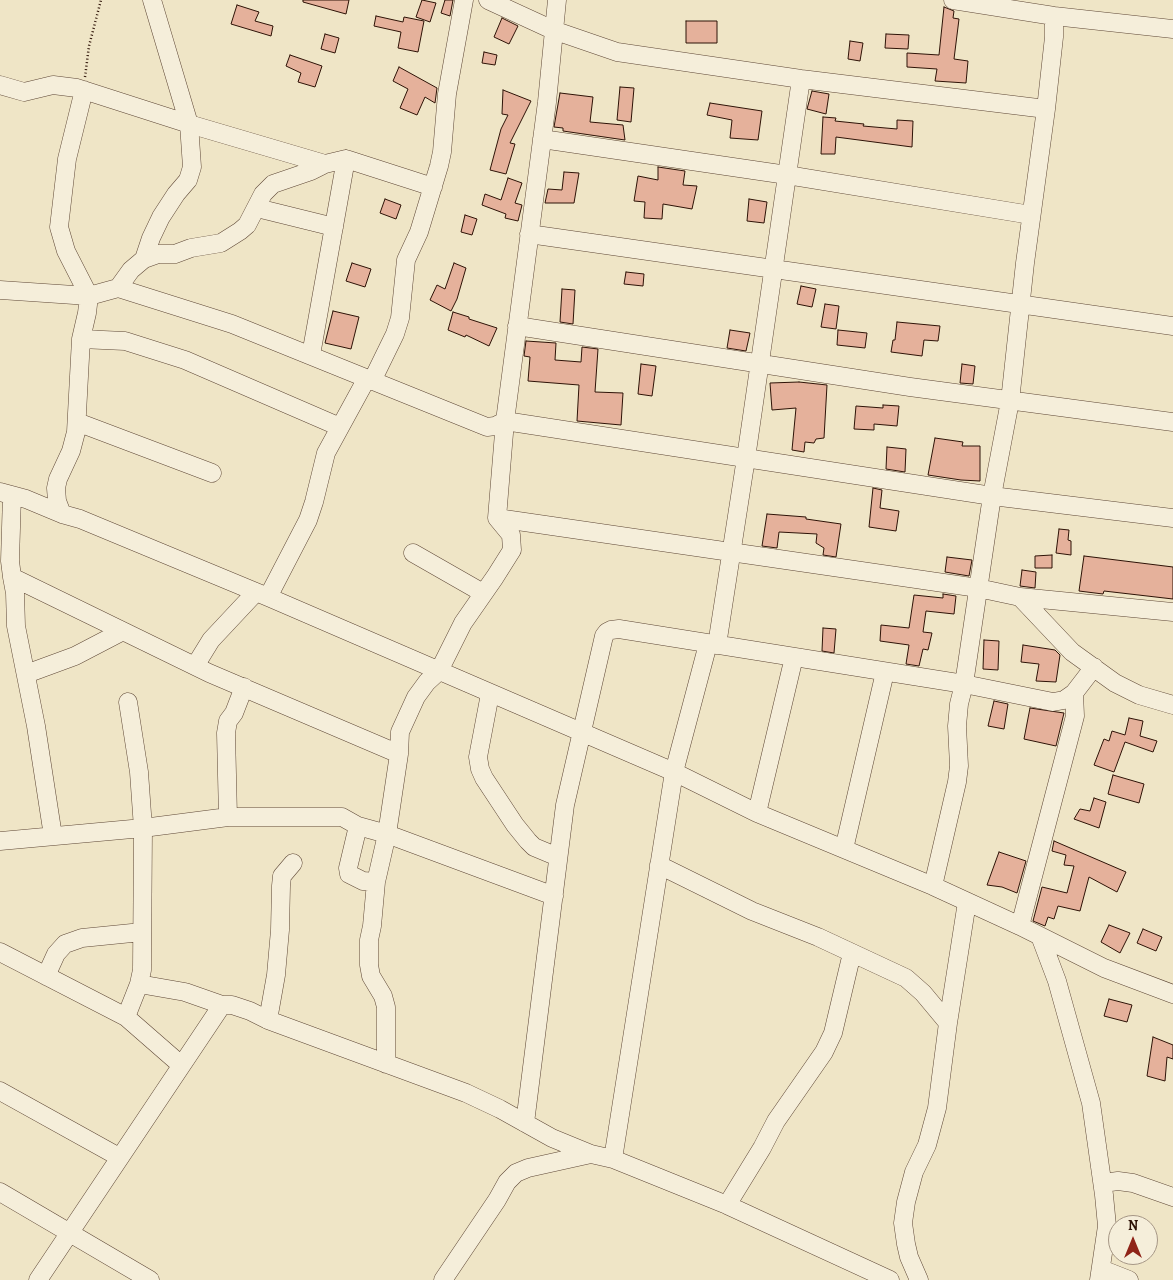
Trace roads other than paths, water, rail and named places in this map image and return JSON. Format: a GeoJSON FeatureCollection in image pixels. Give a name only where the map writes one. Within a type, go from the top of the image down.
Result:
{"type":"FeatureCollection","features":[{"type":"Feature","properties":{"kind":"street"},"geometry":{"type":"LineString","coordinates":[[144,259],[158,224],[176,194],[188,180],[192,167],[189,124],[152,0]]}},
{"type":"Feature","properties":{"kind":"street"},"geometry":{"type":"LineString","coordinates":[[194,666],[211,640],[262,595],[308,520],[326,453],[395,334],[400,318],[404,268],[420,232],[442,152],[447,94],[464,0]]}},
{"type":"Feature","properties":{"kind":"street"},"geometry":{"type":"LineString","coordinates":[[488,0],[553,30],[617,52],[801,79],[1046,109]]}},
{"type":"Feature","properties":{"kind":"street"},"geometry":{"type":"LineString","coordinates":[[386,1064],[386,1008],[383,996],[371,976],[369,940],[376,882],[387,834],[399,754],[400,732],[416,697],[427,682],[439,671],[463,623],[512,550],[511,535],[497,518],[505,420],[542,139],[557,0]]}},
{"type":"Feature","properties":{"kind":"street"},"geometry":{"type":"LineString","coordinates":[[953,0],[979,2],[1054,16],[1173,29]]}},
{"type":"Feature","properties":{"kind":"street"},"geometry":{"type":"LineString","coordinates":[[932,886],[957,782],[959,766],[957,726],[959,704],[964,684],[992,496],[1010,401],[1020,303],[1046,109],[1054,37],[1054,16]]}},
{"type":"Feature","properties":{"kind":"street"},"geometry":{"type":"LineString","coordinates":[[613,1159],[674,772],[712,644],[732,551],[801,79]]}},
{"type":"Feature","properties":{"kind":"street"},"geometry":{"type":"LineString","coordinates":[[0,85],[24,92],[53,85],[84,90],[189,124],[325,164]]}},
{"type":"Feature","properties":{"kind":"street"},"geometry":{"type":"LineString","coordinates":[[62,514],[57,501],[56,488],[58,479],[71,451],[77,422],[81,339],[89,296],[66,251],[59,227],[67,159],[84,90]]}},
{"type":"Feature","properties":{"kind":"street"},"geometry":{"type":"LineString","coordinates":[[542,139],[787,175],[1031,214]]}},
{"type":"Feature","properties":{"kind":"street"},"geometry":{"type":"LineString","coordinates":[[118,288],[131,270],[144,259],[158,254],[174,254],[191,248],[221,244],[247,225],[263,194],[273,184],[311,171],[325,164],[346,159],[433,187]]}},
{"type":"Feature","properties":{"kind":"street"},"geometry":{"type":"LineString","coordinates":[[311,355],[346,159]]}},
{"type":"Feature","properties":{"kind":"street"},"geometry":{"type":"LineString","coordinates":[[257,208],[334,226]]}},
{"type":"Feature","properties":{"kind":"street"},"geometry":{"type":"LineString","coordinates":[[530,234],[1173,326]]}},
{"type":"Feature","properties":{"kind":"street"},"geometry":{"type":"LineString","coordinates":[[0,290],[89,296],[118,288],[232,324],[486,427],[496,426],[505,420],[992,496],[1173,518]]}},
{"type":"Feature","properties":{"kind":"street"},"geometry":{"type":"LineString","coordinates":[[517,326],[1010,401],[1173,422]]}},
{"type":"Feature","properties":{"kind":"street"},"geometry":{"type":"LineString","coordinates":[[81,339],[125,341],[185,360],[340,427]]}},
{"type":"Feature","properties":{"kind":"street"},"geometry":{"type":"LineString","coordinates":[[77,422],[212,473]]}},
{"type":"Feature","properties":{"kind":"street"},"geometry":{"type":"LineString","coordinates":[[53,836],[36,726],[16,626],[6,494],[80,519],[582,732],[674,772],[757,813],[932,886],[1020,926],[1104,968],[1173,994]]}},
{"type":"Feature","properties":{"kind":"street"},"geometry":{"type":"LineString","coordinates":[[497,518],[978,588],[1020,597],[1173,612]]}},
{"type":"Feature","properties":{"kind":"street"},"geometry":{"type":"LineString","coordinates":[[413,553],[483,593]]}},
{"type":"Feature","properties":{"kind":"street"},"geometry":{"type":"LineString","coordinates":[[12,578],[194,666],[399,754]]}},
{"type":"Feature","properties":{"kind":"street"},"geometry":{"type":"LineString","coordinates":[[1020,597],[1072,652],[1115,683],[1139,695],[1173,705]]}},
{"type":"Feature","properties":{"kind":"street"},"geometry":{"type":"LineString","coordinates":[[525,1123],[565,805],[604,636],[607,632],[619,629],[964,684],[1053,702],[1064,700],[1074,693],[1094,667]]}},
{"type":"Feature","properties":{"kind":"street"},"geometry":{"type":"LineString","coordinates":[[26,674],[75,656],[123,631]]}},
{"type":"Feature","properties":{"kind":"street"},"geometry":{"type":"LineString","coordinates":[[757,813],[794,657]]}},
{"type":"Feature","properties":{"kind":"street"},"geometry":{"type":"LineString","coordinates":[[844,849],[885,672]]}},
{"type":"Feature","properties":{"kind":"street"},"geometry":{"type":"LineString","coordinates":[[228,817],[226,733],[228,721],[234,713],[244,687]]}},
{"type":"Feature","properties":{"kind":"street"},"geometry":{"type":"LineString","coordinates":[[1020,926],[1075,716],[1074,693]]}},
{"type":"Feature","properties":{"kind":"street"},"geometry":{"type":"LineString","coordinates":[[490,694],[478,757],[480,769],[515,825],[534,847],[558,857]]}},
{"type":"Feature","properties":{"kind":"street"},"geometry":{"type":"LineString","coordinates":[[126,1017],[139,984],[142,970],[143,828],[139,772],[128,702]]}},
{"type":"Feature","properties":{"kind":"street"},"geometry":{"type":"LineString","coordinates":[[0,840],[143,828],[228,817],[342,817],[358,826],[387,834],[554,896]]}},
{"type":"Feature","properties":{"kind":"street"},"geometry":{"type":"LineString","coordinates":[[358,826],[348,868],[350,874],[363,881],[376,882]]}},
{"type":"Feature","properties":{"kind":"street"},"geometry":{"type":"LineString","coordinates":[[268,1020],[276,975],[282,876],[293,863]]}},
{"type":"Feature","properties":{"kind":"street"},"geometry":{"type":"LineString","coordinates":[[659,865],[752,911],[818,938],[906,978],[915,984],[948,1023]]}},
{"type":"Feature","properties":{"kind":"street"},"geometry":{"type":"LineString","coordinates":[[919,1280],[909,1257],[903,1223],[914,1172],[927,1145],[937,1108],[967,902]]}},
{"type":"Feature","properties":{"kind":"street"},"geometry":{"type":"LineString","coordinates":[[46,976],[56,954],[64,944],[82,938],[142,932]]}},
{"type":"Feature","properties":{"kind":"street"},"geometry":{"type":"LineString","coordinates":[[1040,936],[1057,981],[1091,1103],[1103,1183],[1107,1226],[1100,1274],[1129,1280]]}},
{"type":"Feature","properties":{"kind":"street"},"geometry":{"type":"LineString","coordinates":[[0,952],[126,1017],[181,1065]]}},
{"type":"Feature","properties":{"kind":"street"},"geometry":{"type":"LineString","coordinates":[[727,1206],[776,1121],[827,1046],[833,1034],[852,953]]}},
{"type":"Feature","properties":{"kind":"street"},"geometry":{"type":"LineString","coordinates":[[139,984],[184,992],[222,1005],[232,1005],[466,1093],[552,1138],[591,1154],[613,1159],[727,1206],[890,1280]]}},
{"type":"Feature","properties":{"kind":"street"},"geometry":{"type":"LineString","coordinates":[[38,1280],[222,1005]]}},
{"type":"Feature","properties":{"kind":"street"},"geometry":{"type":"LineString","coordinates":[[0,1091],[119,1158]]}},
{"type":"Feature","properties":{"kind":"street"},"geometry":{"type":"LineString","coordinates":[[443,1280],[507,1182],[516,1173],[528,1168],[591,1154]]}},
{"type":"Feature","properties":{"kind":"street"},"geometry":{"type":"LineString","coordinates":[[1103,1183],[1118,1181],[1133,1183],[1173,1197]]}},
{"type":"Feature","properties":{"kind":"street"},"geometry":{"type":"LineString","coordinates":[[0,1192],[150,1280]]}}]}
